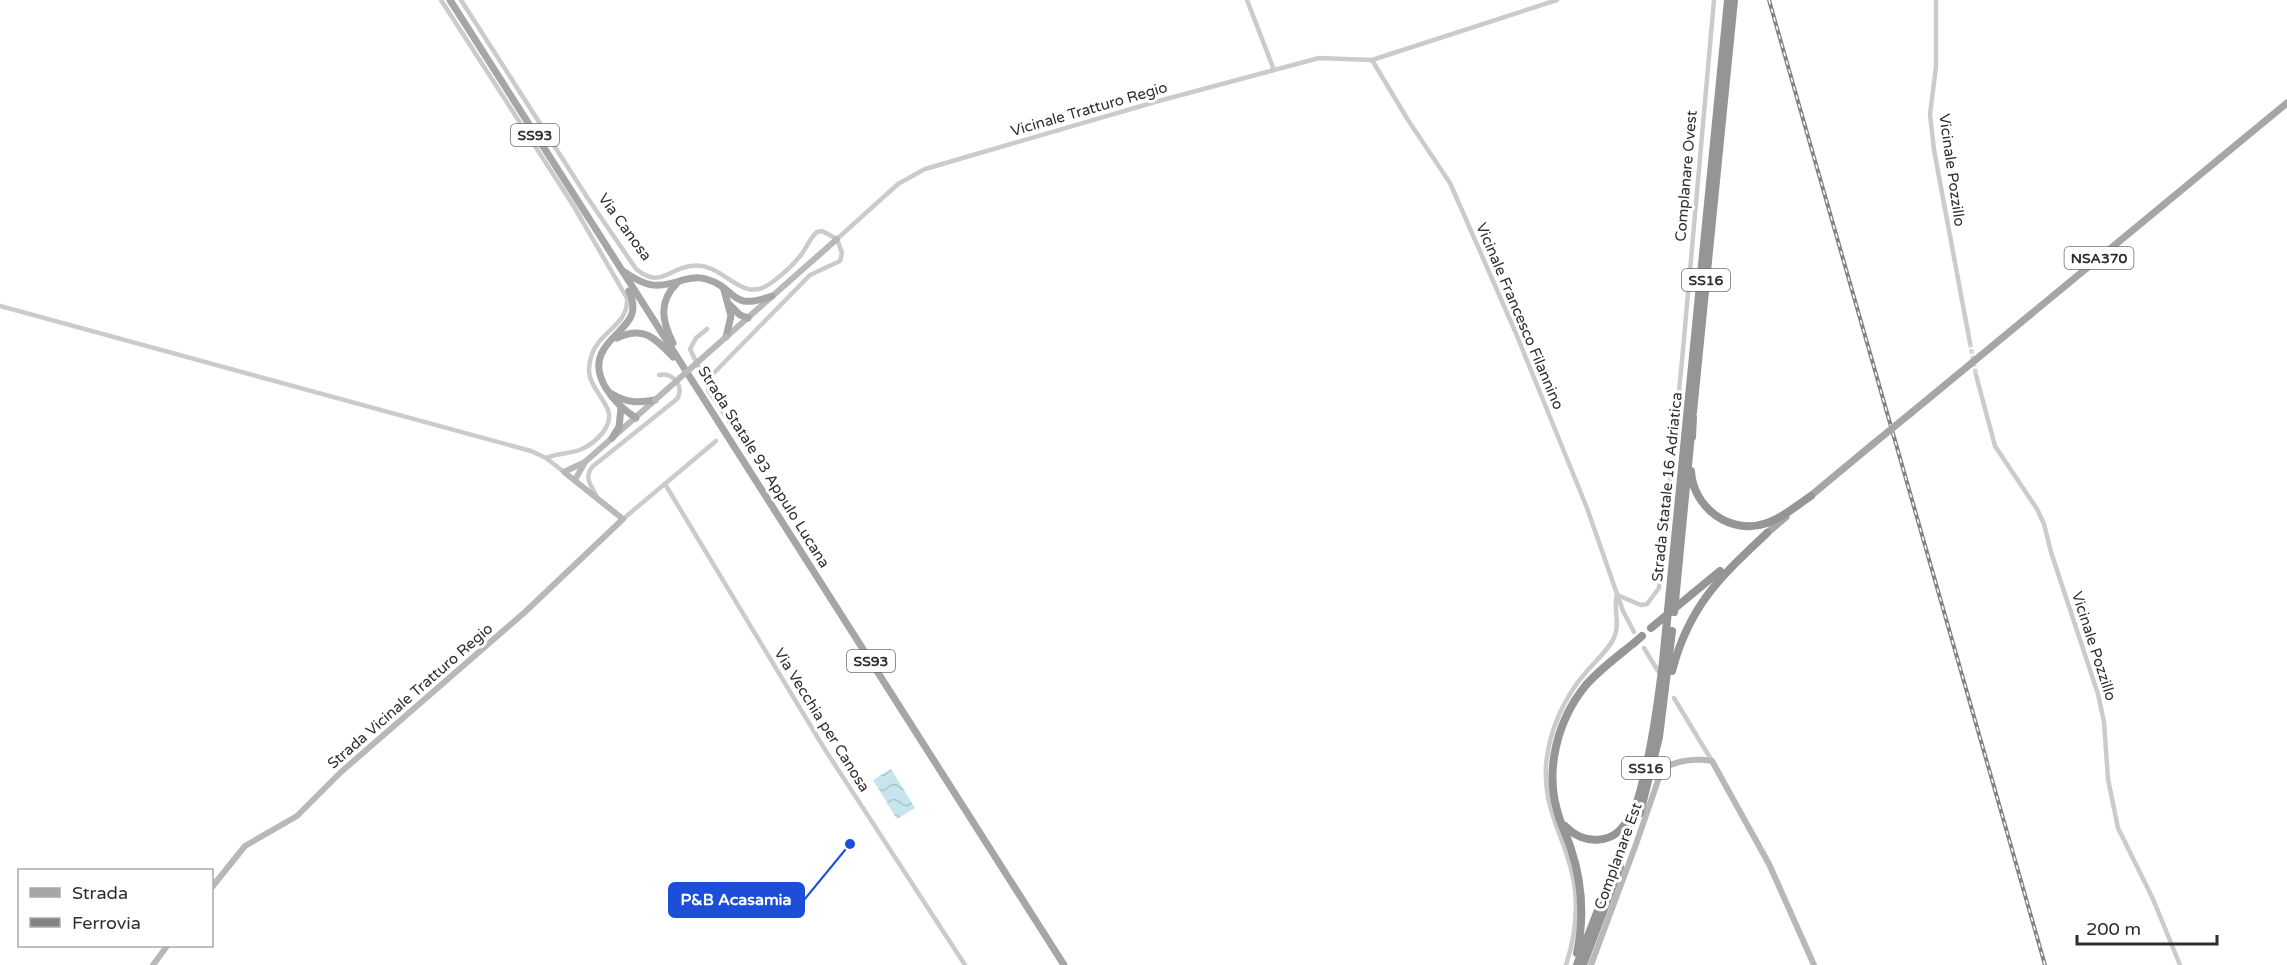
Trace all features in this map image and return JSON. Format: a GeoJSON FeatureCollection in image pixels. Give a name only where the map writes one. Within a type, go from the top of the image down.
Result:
{"type":"FeatureCollection","features":[{"type":"Feature","properties":{"kind":"highway","name":"Strada Statale 16 Adriatica"},"geometry":{"type":"LineString","coordinates":[[1575,965],[1630,823],[1647,762],[1661,682],[1728,0]]}},
{"type":"Feature","properties":{"kind":"highway","name":"Strada Statale 16 Adriatica"},"geometry":{"type":"LineString","coordinates":[[1583,965],[1636,823],[1653,763],[1663,712],[1734,0]]}},
{"type":"Feature","properties":{"kind":"highway","name":"SS16"},"geometry":{"type":"LineString","coordinates":[[1693,417],[1693,482],[1704,505],[1717,517],[1737,525],[1760,525],[1777,519],[1811,496]]}},
{"type":"Feature","properties":{"kind":"highway","name":"SS16"},"geometry":{"type":"LineString","coordinates":[[1663,712],[1679,647],[1697,609],[1721,577],[1767,533]]}},
{"type":"Feature","properties":{"kind":"highway","name":"SS16"},"geometry":{"type":"LineString","coordinates":[[1575,965],[1581,896],[1575,863],[1555,802],[1553,774],[1555,752],[1562,727],[1571,708],[1587,685],[1634,643],[1638,634],[1651,628],[1767,533]]}},
{"type":"Feature","properties":{"kind":"highway","name":"SS16"},"geometry":{"type":"LineString","coordinates":[[1561,821],[1573,833],[1585,839],[1601,840],[1612,836],[1627,820],[1647,762]]}},
{"type":"Feature","properties":{"kind":"main road","name":"Strada Statale 93 Appulo Lucana"},"geometry":{"type":"LineString","coordinates":[[450,0],[1064,965]]}},
{"type":"Feature","properties":{"kind":"main road","name":"NSA370"},"geometry":{"type":"LineString","coordinates":[[1767,533],[2287,102]]}},
{"type":"Feature","properties":{"kind":"main road"},"geometry":{"type":"LineString","coordinates":[[620,269],[647,285],[665,286],[691,278],[704,278],[715,282],[742,302],[772,296]]}},
{"type":"Feature","properties":{"kind":"main road"},"geometry":{"type":"LineString","coordinates":[[620,269],[634,300],[633,313],[628,323],[603,350],[600,372],[608,391],[636,418]]}},
{"type":"Feature","properties":{"kind":"main road"},"geometry":{"type":"LineString","coordinates":[[680,281],[670,291],[662,313],[665,327],[688,372]]}},
{"type":"Feature","properties":{"kind":"main road"},"geometry":{"type":"LineString","coordinates":[[724,290],[731,316],[726,337]]}},
{"type":"Feature","properties":{"kind":"main road"},"geometry":{"type":"LineString","coordinates":[[736,298],[748,318]]}},
{"type":"Feature","properties":{"kind":"main road"},"geometry":{"type":"LineString","coordinates":[[729,304],[740,315],[748,318]]}},
{"type":"Feature","properties":{"kind":"main road"},"geometry":{"type":"LineString","coordinates":[[611,341],[623,335],[644,333],[655,338],[688,372]]}},
{"type":"Feature","properties":{"kind":"main road"},"geometry":{"type":"LineString","coordinates":[[623,404],[655,400]]}},
{"type":"Feature","properties":{"kind":"main road"},"geometry":{"type":"LineString","coordinates":[[612,438],[619,427],[623,404]]}},
{"type":"Feature","properties":{"kind":"street","name":"Via Canosa"},"geometry":{"type":"LineString","coordinates":[[441,0],[568,197],[627,298],[626,313],[621,321],[600,339],[590,359],[591,384],[608,410],[609,418],[604,431],[581,450],[555,454],[546,458]]}},
{"type":"Feature","properties":{"kind":"street","name":"Via Canosa"},"geometry":{"type":"LineString","coordinates":[[461,0],[587,197],[636,269],[643,275],[666,277],[683,268],[701,266],[724,274],[744,289],[757,290],[768,285],[794,262],[816,232],[822,231],[837,239]]}},
{"type":"Feature","properties":{"kind":"street"},"geometry":{"type":"LineString","coordinates":[[1247,0],[1274,70]]}},
{"type":"Feature","properties":{"kind":"street"},"geometry":{"type":"LineString","coordinates":[[1372,60],[1557,0]]}},
{"type":"Feature","properties":{"kind":"street","name":"Complanare Ovest"},"geometry":{"type":"LineString","coordinates":[[1617,595],[1641,605],[1647,604],[1658,593],[1659,588],[1714,0]]}},
{"type":"Feature","properties":{"kind":"street","name":"Vicinale Pozzillo"},"geometry":{"type":"LineString","coordinates":[[1936,0],[1936,67],[1930,114],[1934,150],[1970,343]]}},
{"type":"Feature","properties":{"kind":"street","name":"Vicinale Tratturo Regio"},"geometry":{"type":"LineString","coordinates":[[837,239],[898,184],[912,174],[925,169],[1155,102],[1319,58],[1372,60]]}},
{"type":"Feature","properties":{"kind":"street","name":"Vicinale Francesco Filannino"},"geometry":{"type":"LineString","coordinates":[[1372,60],[1450,183],[1538,386],[1587,508],[1623,611],[1638,634]]}},
{"type":"Feature","properties":{"kind":"street"},"geometry":{"type":"LineString","coordinates":[[564,472],[585,462],[837,239],[842,253],[840,261],[810,275],[709,378],[708,390],[731,424]]}},
{"type":"Feature","properties":{"kind":"street"},"geometry":{"type":"LineString","coordinates":[[0,306],[520,448],[546,458],[623,519],[716,441]]}},
{"type":"Feature","properties":{"kind":"street"},"geometry":{"type":"LineString","coordinates":[[707,329],[696,338],[690,349],[699,368],[709,378]]}},
{"type":"Feature","properties":{"kind":"street"},"geometry":{"type":"LineString","coordinates":[[597,498],[587,480],[592,467],[677,399],[680,394],[680,387],[673,377],[668,374],[659,375]]}},
{"type":"Feature","properties":{"kind":"street","name":"Vicinale Pozzillo"},"geometry":{"type":"LineString","coordinates":[[1976,375],[1995,446],[2003,462],[2037,509],[2044,524],[2051,552],[2098,694],[2104,722],[2109,788],[2118,828],[2157,908],[2180,965]]}},
{"type":"Feature","properties":{"kind":"street"},"geometry":{"type":"LineString","coordinates":[[575,480],[585,462]]}},
{"type":"Feature","properties":{"kind":"street","name":"Via Vecchia per Canosa"},"geometry":{"type":"LineString","coordinates":[[665,484],[824,748],[965,965]]}},
{"type":"Feature","properties":{"kind":"street","name":"Strada Vicinale Tratturo Regio"},"geometry":{"type":"LineString","coordinates":[[213,886],[245,846],[297,816],[341,772],[525,612],[623,519]]}},
{"type":"Feature","properties":{"kind":"street"},"geometry":{"type":"LineString","coordinates":[[1566,965],[1574,941],[1576,903],[1569,862],[1548,804],[1546,762],[1552,732],[1560,713],[1582,676],[1615,636],[1617,595]]}},
{"type":"Feature","properties":{"kind":"street"},"geometry":{"type":"LineString","coordinates":[[1644,648],[1658,671]]}},
{"type":"Feature","properties":{"kind":"street"},"geometry":{"type":"LineString","coordinates":[[1674,698],[1712,760],[1769,864],[1814,965]]}},
{"type":"Feature","properties":{"kind":"street","name":"Complanare Est"},"geometry":{"type":"LineString","coordinates":[[1591,965],[1662,769],[1673,763],[1693,759],[1712,760]]}},
{"type":"Feature","properties":{"kind":"street"},"geometry":{"type":"LineString","coordinates":[[153,965],[166,947]]}},
{"type":"Feature","properties":{"kind":"water"},"geometry":{"type":"Polygon","coordinates":[[[891,769],[915,808],[897,819],[873,780],[891,769]]]}},
{"type":"Feature","properties":{"kind":"tunnel"},"geometry":{"type":"LineString","coordinates":[[1970,343],[1976,375]]}},
{"type":"Feature","properties":{"kind":"railway"},"geometry":{"type":"LineString","coordinates":[[1769,0],[2045,965]]}},
{"type":"Feature","properties":{"kind":"place","name":"P&B Acasamia"},"geometry":{"type":"Point","coordinates":[850,844]}}]}
